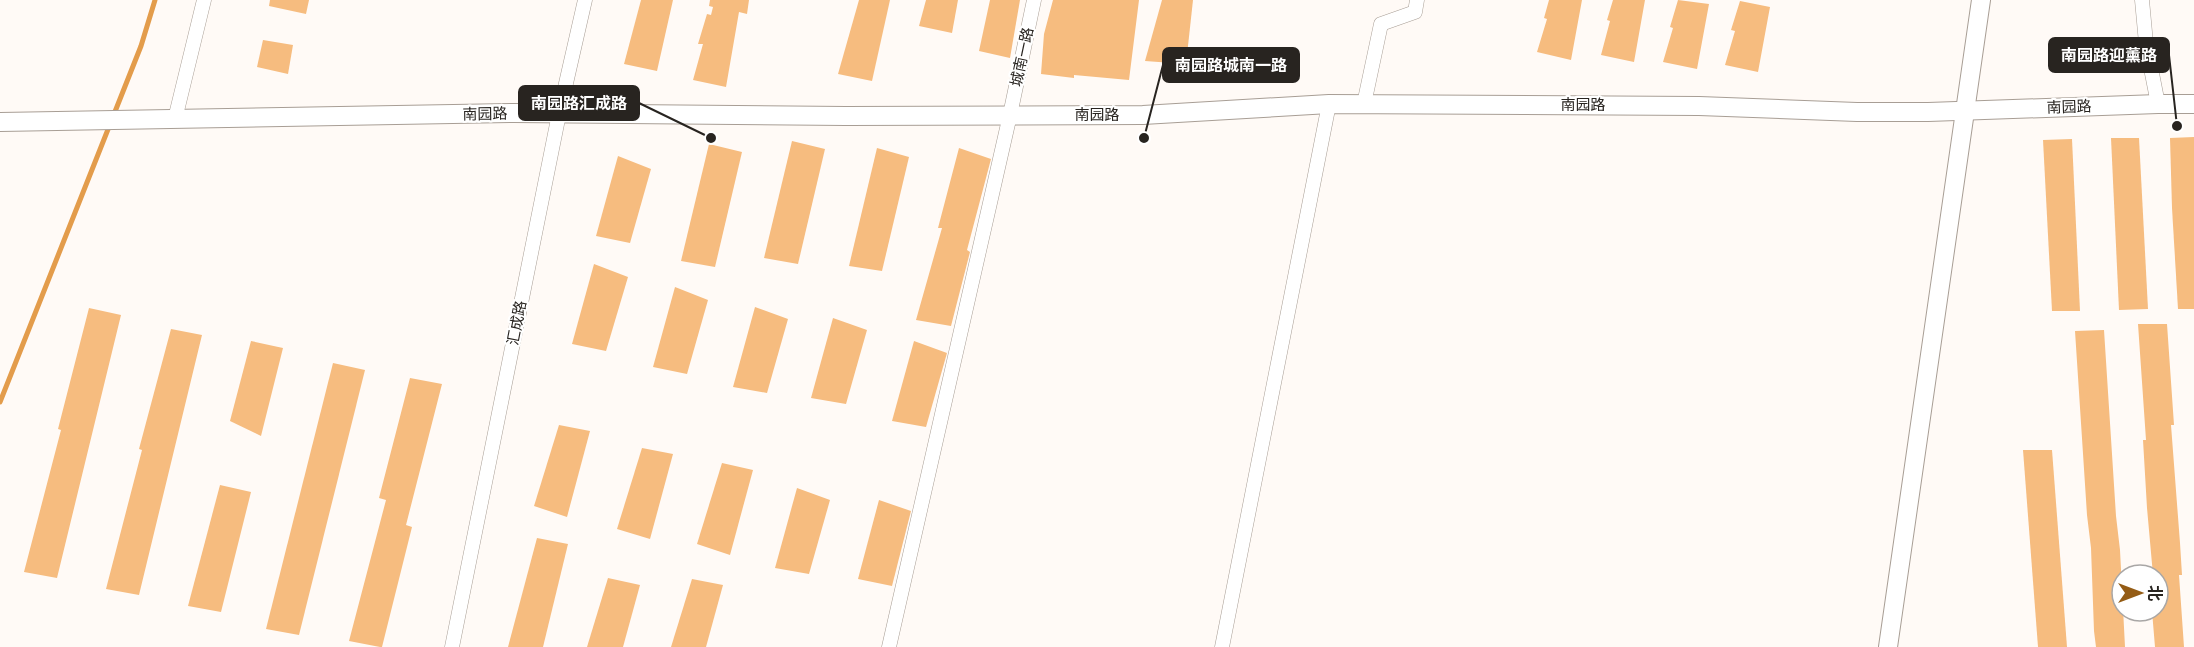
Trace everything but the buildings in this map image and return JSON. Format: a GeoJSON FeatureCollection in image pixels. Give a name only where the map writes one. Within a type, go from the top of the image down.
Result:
{"type":"FeatureCollection","features":[{"type":"Feature","properties":{"kind":"street"},"geometry":{"type":"LineString","coordinates":[[167,119],[204,0]]}},
{"type":"Feature","properties":{"kind":"street","name":"汇成路"},"geometry":{"type":"LineString","coordinates":[[452,647],[559,114],[585,0]]}},
{"type":"Feature","properties":{"kind":"street","name":"城南一路"},"geometry":{"type":"LineString","coordinates":[[889,647],[1034,0]]}},
{"type":"Feature","properties":{"kind":"street"},"geometry":{"type":"LineString","coordinates":[[1364,104],[1381,24],[1415,12],[1417,0]]}},
{"type":"Feature","properties":{"kind":"street"},"geometry":{"type":"LineString","coordinates":[[1888,647],[1981,0]]}},
{"type":"Feature","properties":{"kind":"street"},"geometry":{"type":"LineString","coordinates":[[2142,0],[2146,43],[2158,104]]}},
{"type":"Feature","properties":{"kind":"street"},"geometry":{"type":"LineString","coordinates":[[1222,647],[1329,104]]}},
{"type":"Feature","properties":{"kind":"street","name":"南园路"},"geometry":{"type":"LineString","coordinates":[[0,122],[559,114],[1143,115],[1329,104],[1699,106],[1857,112],[2194,104]]}},
{"type":"Feature","properties":{"kind":"waterway"},"geometry":{"type":"LineString","coordinates":[[0,402],[141,46],[155,0]]}},
{"type":"Feature","properties":{"kind":"place","name":"南园路迎薰路"},"geometry":{"type":"Point","coordinates":[2177,126]}},
{"type":"Feature","properties":{"kind":"place","name":"南园路汇成路"},"geometry":{"type":"Point","coordinates":[711,138]}},
{"type":"Feature","properties":{"kind":"place","name":"南园路城南一路"},"geometry":{"type":"Point","coordinates":[1144,138]}}]}
